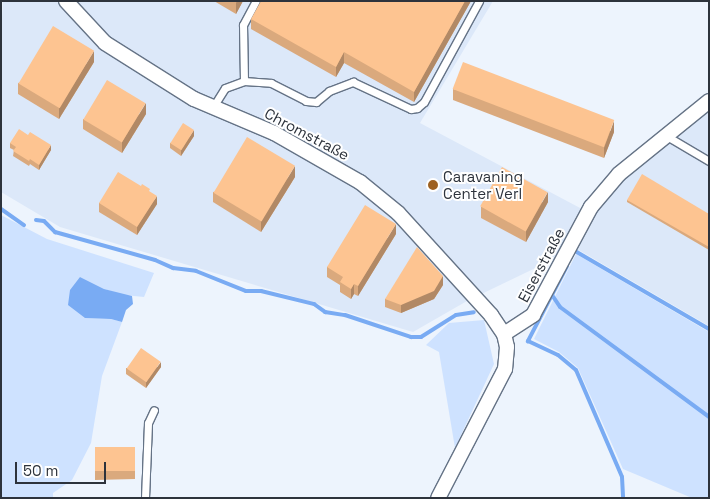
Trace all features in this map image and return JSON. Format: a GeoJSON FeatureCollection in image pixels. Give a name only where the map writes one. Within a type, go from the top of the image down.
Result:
{"type":"FeatureCollection","features":[{"type":"Feature","properties":{"kind":"street","name":"Chromstraße"},"geometry":{"type":"LineString","coordinates":[[66,1],[105,43],[194,99],[274,133],[360,182],[411,226],[491,315],[504,334]]}},
{"type":"Feature","properties":{"kind":"street","name":"Eiserstraße"},"geometry":{"type":"LineString","coordinates":[[504,334],[533,315],[591,207],[619,174],[709,101]]}},
{"type":"Feature","properties":{"kind":"street"},"geometry":{"type":"LineString","coordinates":[[438,498],[505,370],[507,347],[504,334]]}},
{"type":"Feature","properties":{"kind":"lane"},"geometry":{"type":"LineString","coordinates":[[244,81],[243,24],[256,1]]}},
{"type":"Feature","properties":{"kind":"lane"},"geometry":{"type":"LineString","coordinates":[[213,107],[225,88],[244,81],[271,83],[306,101],[316,102],[329,90],[353,82],[411,109],[417,108],[424,102],[479,1]]}},
{"type":"Feature","properties":{"kind":"lane"},"geometry":{"type":"LineString","coordinates":[[665,135],[709,161]]}},
{"type":"Feature","properties":{"kind":"lane"},"geometry":{"type":"LineString","coordinates":[[145,498],[148,423],[154,410]]}},
{"type":"Feature","properties":{"kind":"shaded area"},"geometry":{"type":"Polygon","coordinates":[[[3,1],[493,1],[420,123],[582,209],[554,259],[467,301],[413,332],[60,227],[1,192],[1,32],[3,1]]]}},
{"type":"Feature","properties":{"kind":"shaded area"},"geometry":{"type":"Polygon","coordinates":[[[709,108],[709,326],[577,249],[601,205],[625,175],[709,108]]]}},
{"type":"Feature","properties":{"kind":"shaded area"},"geometry":{"type":"Polygon","coordinates":[[[1,215],[47,239],[154,273],[144,297],[124,295],[104,289],[80,277],[85,318],[111,319],[122,322],[102,376],[91,443],[72,480],[53,493],[53,498],[1,498],[1,215]]]}},
{"type":"Feature","properties":{"kind":"shaded area"},"geometry":{"type":"Polygon","coordinates":[[[576,254],[709,332],[709,498],[692,498],[623,469],[578,368],[559,352],[534,339],[576,254]]]}},
{"type":"Feature","properties":{"kind":"shaded area"},"geometry":{"type":"Polygon","coordinates":[[[484,320],[494,364],[455,448],[439,352],[426,345],[449,323],[484,320]]]}},
{"type":"Feature","properties":{"kind":"water"},"geometry":{"type":"Polygon","coordinates":[[[80,277],[104,289],[132,296],[133,304],[126,310],[122,322],[111,319],[85,318],[68,305],[70,290],[80,277]]]}},
{"type":"Feature","properties":{"kind":"building"},"geometry":{"type":"Polygon","coordinates":[[[261,1],[465,1],[414,92],[344,52],[336,67],[251,19],[261,1]]]}},
{"type":"Feature","properties":{"kind":"building"},"geometry":{"type":"Polygon","coordinates":[[[53,26],[94,51],[60,108],[18,83],[53,26]]]}},
{"type":"Feature","properties":{"kind":"building"},"geometry":{"type":"Polygon","coordinates":[[[463,62],[614,120],[604,147],[453,89],[463,62]]]}},
{"type":"Feature","properties":{"kind":"building"},"geometry":{"type":"Polygon","coordinates":[[[107,80],[146,103],[122,143],[83,119],[107,80]]]}},
{"type":"Feature","properties":{"kind":"building"},"geometry":{"type":"Polygon","coordinates":[[[183,123],[194,130],[181,150],[170,143],[183,123]]]}},
{"type":"Feature","properties":{"kind":"building"},"geometry":{"type":"Polygon","coordinates":[[[19,129],[28,135],[30,132],[51,145],[39,165],[13,151],[16,147],[10,143],[19,129]]]}},
{"type":"Feature","properties":{"kind":"building"},"geometry":{"type":"Polygon","coordinates":[[[247,137],[295,166],[262,222],[214,193],[247,137]]]}},
{"type":"Feature","properties":{"kind":"building"},"geometry":{"type":"Polygon","coordinates":[[[502,167],[547,192],[526,232],[480,206],[502,167]]]}},
{"type":"Feature","properties":{"kind":"building"},"geometry":{"type":"Polygon","coordinates":[[[118,172],[141,186],[142,184],[157,196],[137,227],[99,203],[118,172]]]}},
{"type":"Feature","properties":{"kind":"building"},"geometry":{"type":"Polygon","coordinates":[[[642,174],[709,214],[709,247],[627,200],[642,174]]]}},
{"type":"Feature","properties":{"kind":"building"},"geometry":{"type":"Polygon","coordinates":[[[365,205],[396,224],[358,286],[354,284],[351,289],[340,282],[343,277],[327,267],[365,205]]]}},
{"type":"Feature","properties":{"kind":"building"},"geometry":{"type":"Polygon","coordinates":[[[417,247],[443,276],[434,291],[401,305],[385,299],[417,247]]]}},
{"type":"Feature","properties":{"kind":"building"},"geometry":{"type":"Polygon","coordinates":[[[141,348],[161,362],[146,382],[127,368],[141,348]]]}},
{"type":"Feature","properties":{"kind":"building"},"geometry":{"type":"Polygon","coordinates":[[[95,447],[135,447],[135,471],[95,471],[95,447]]]}},
{"type":"Feature","properties":{"kind":"waterway"},"geometry":{"type":"LineString","coordinates":[[1,209],[24,225]]}},
{"type":"Feature","properties":{"kind":"waterway"},"geometry":{"type":"LineString","coordinates":[[36,220],[44,221],[55,232],[155,260],[173,268],[196,271],[246,291],[261,291],[314,304],[325,312],[345,315],[411,337],[421,337],[456,315],[474,312]]}},
{"type":"Feature","properties":{"kind":"waterway"},"geometry":{"type":"LineString","coordinates":[[575,251],[709,329]]}},
{"type":"Feature","properties":{"kind":"waterway"},"geometry":{"type":"LineString","coordinates":[[567,266],[528,341],[558,355],[576,370],[622,477],[623,498]]}},
{"type":"Feature","properties":{"kind":"waterway"},"geometry":{"type":"LineString","coordinates":[[552,295],[560,307],[709,417]]}},
{"type":"Feature","properties":{"kind":"place","name":"Caravaning Center Verl"},"geometry":{"type":"Point","coordinates":[433,185]}}]}
